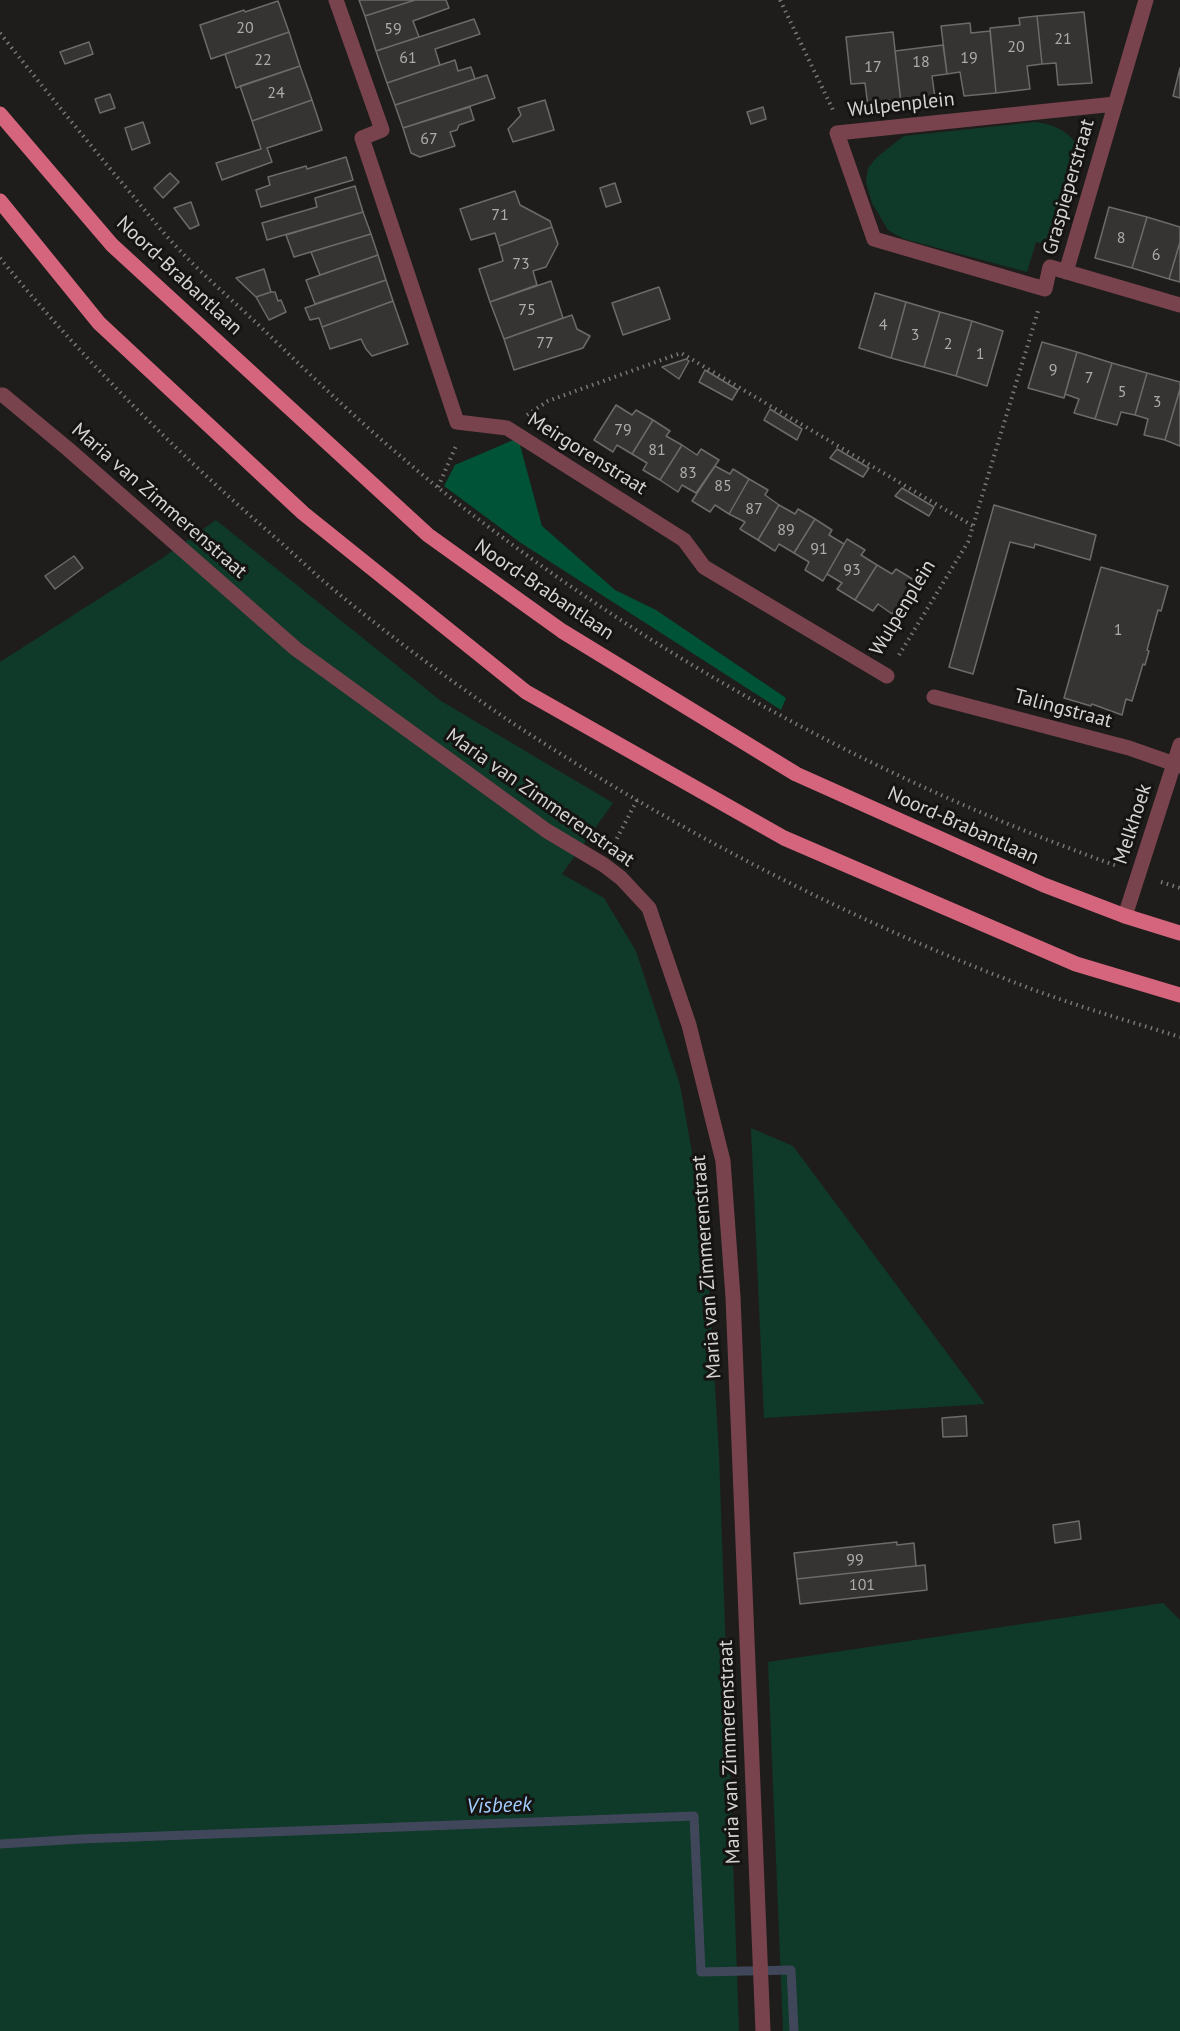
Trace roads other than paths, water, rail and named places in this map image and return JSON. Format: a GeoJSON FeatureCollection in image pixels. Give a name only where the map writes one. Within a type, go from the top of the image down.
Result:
{"type":"FeatureCollection","features":[{"type":"Feature","properties":{"kind":"main road","name":"Noord-Brabantlaan"},"geometry":{"type":"LineString","coordinates":[[0,114],[112,245],[428,535],[562,631],[796,774],[1044,885],[1125,916],[1180,933]]}},
{"type":"Feature","properties":{"kind":"main road"},"geometry":{"type":"LineString","coordinates":[[0,201],[99,323],[303,513],[526,692],[784,838],[1076,964],[1180,995]]}},
{"type":"Feature","properties":{"kind":"street","name":"Meirgorenstraat"},"geometry":{"type":"LineString","coordinates":[[336,0],[382,130],[362,138],[457,422],[507,428],[684,540],[704,567],[887,676]]}},
{"type":"Feature","properties":{"kind":"street","name":"Graspieperstraat"},"geometry":{"type":"LineString","coordinates":[[1146,0],[1066,272],[1180,305]]}},
{"type":"Feature","properties":{"kind":"street","name":"Wulpenplein"},"geometry":{"type":"LineString","coordinates":[[1066,272],[1050,267],[1044,289],[874,239],[837,133],[1115,104]]}},
{"type":"Feature","properties":{"kind":"street","name":"Maria van Zimmerenstraat"},"geometry":{"type":"LineString","coordinates":[[0,395],[3,395],[68,449],[296,649],[547,831],[604,865],[621,878],[649,908],[689,1025],[723,1161],[733,1297],[763,2031]]}},
{"type":"Feature","properties":{"kind":"street","name":"Talingstraat"},"geometry":{"type":"LineString","coordinates":[[934,697],[1130,748],[1177,766]]}},
{"type":"Feature","properties":{"kind":"street","name":"Melkhoek"},"geometry":{"type":"LineString","coordinates":[[1125,916],[1177,766],[1180,745]]}},
{"type":"Feature","properties":{"kind":"waterway","name":"Visbeek"},"geometry":{"type":"LineString","coordinates":[[0,1844],[694,1816],[701,1972],[791,1970],[794,2031]]}}]}
